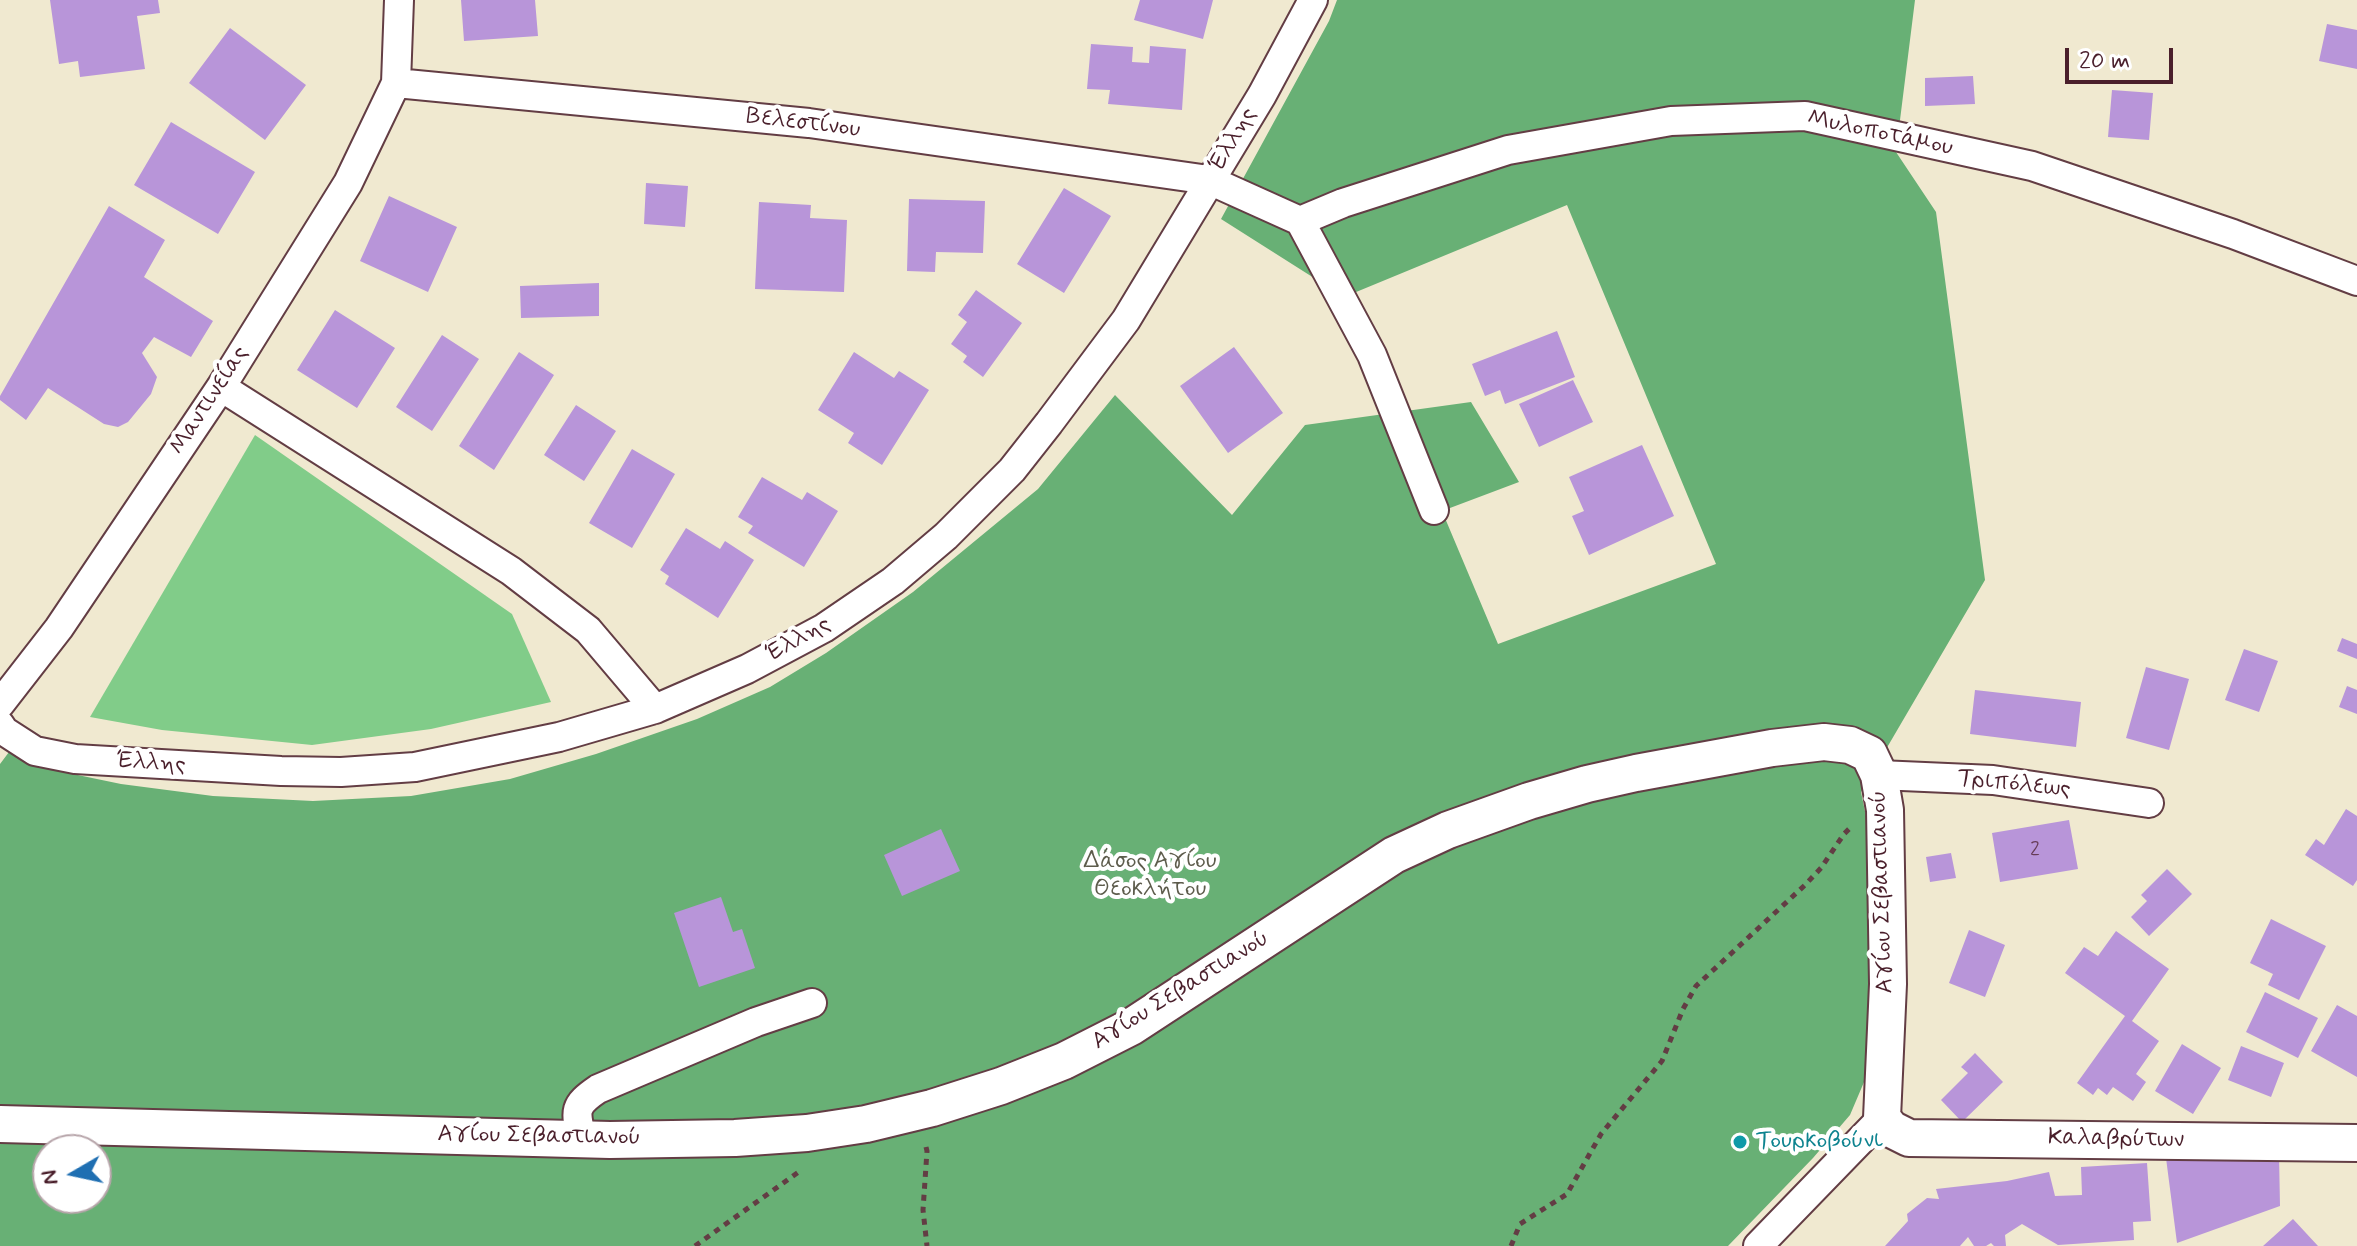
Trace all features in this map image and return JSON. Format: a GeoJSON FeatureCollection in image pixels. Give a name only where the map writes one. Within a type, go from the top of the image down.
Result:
{"type":"FeatureCollection","features":[{"type":"Feature","properties":{"kind":"street"},"geometry":{"type":"LineString","coordinates":[[396,83],[399,0]]}},
{"type":"Feature","properties":{"kind":"street","name":"Έλλης"},"geometry":{"type":"LineString","coordinates":[[0,725],[4,731],[35,751],[75,759],[341,772],[440,763],[559,737],[655,709],[747,669],[824,628],[893,581],[946,536],[1012,470],[1096,363],[1126,320],[1262,95],[1313,0]]}},
{"type":"Feature","properties":{"kind":"street","name":"Βελεστίνου"},"geometry":{"type":"LineString","coordinates":[[396,83],[809,123],[1209,180],[1300,221]]}},
{"type":"Feature","properties":{"kind":"street","name":"Μαντινείας"},"geometry":{"type":"LineString","coordinates":[[0,704],[59,628],[221,387],[348,183],[396,83]]}},
{"type":"Feature","properties":{"kind":"street","name":"Μυλοποτάμου"},"geometry":{"type":"LineString","coordinates":[[1300,221],[1343,203],[1508,150],[1671,121],[1805,116],[2032,166],[2233,234],[2357,281]]}},
{"type":"Feature","properties":{"kind":"street"},"geometry":{"type":"LineString","coordinates":[[1300,221],[1372,355],[1434,510]]}},
{"type":"Feature","properties":{"kind":"street"},"geometry":{"type":"LineString","coordinates":[[221,387],[511,571],[588,630],[655,709]]}},
{"type":"Feature","properties":{"kind":"street","name":"Αγίου Σεβαστιανού"},"geometry":{"type":"LineString","coordinates":[[0,1124],[582,1139],[695,1139],[807,1133],[866,1124],[1001,1086],[1064,1061],[1118,1034],[1394,855],[1448,830],[1587,784],[1814,742],[1850,745],[1865,751],[1879,775],[1885,814],[1888,984],[1882,1118]]}},
{"type":"Feature","properties":{"kind":"street","name":"Τριπόλεως"},"geometry":{"type":"LineString","coordinates":[[1879,775],[1993,780],[2149,803]]}},
{"type":"Feature","properties":{"kind":"street"},"geometry":{"type":"LineString","coordinates":[[582,1139],[578,1108],[582,1100],[598,1089],[756,1022],[812,1003]]}},
{"type":"Feature","properties":{"kind":"street"},"geometry":{"type":"LineString","coordinates":[[1758,1246],[1882,1118]]}},
{"type":"Feature","properties":{"kind":"street","name":"Καλαβρύτων"},"geometry":{"type":"LineString","coordinates":[[1882,1118],[1891,1129],[1909,1138],[2357,1143]]}},
{"type":"Feature","properties":{"kind":"path"},"geometry":{"type":"LineString","coordinates":[[1511,1246],[1520,1224],[1567,1194],[1601,1134],[1662,1061],[1696,986],[1813,877],[1844,834],[1854,825],[1885,814]]}},
{"type":"Feature","properties":{"kind":"path"},"geometry":{"type":"LineString","coordinates":[[913,1112],[927,1151],[923,1210],[927,1246]]}},
{"type":"Feature","properties":{"kind":"path"},"geometry":{"type":"LineString","coordinates":[[695,1246],[805,1168]]}},
{"type":"Feature","properties":{"kind":"green space","name":"Δάσος Αγίου Θεοκλήτου"},"geometry":{"type":"Polygon","coordinates":[[[1337,0],[1915,0],[1896,152],[1936,212],[1985,580],[1861,792],[1869,831],[1871,1040],[1867,1075],[1850,1115],[1728,1246],[0,1246],[0,764],[9,752],[44,768],[121,784],[213,796],[313,801],[411,796],[510,779],[596,754],[697,719],[770,687],[826,653],[913,592],[1038,489],[1115,395],[1232,515],[1305,425],[1471,402],[1519,482],[1442,511],[1498,644],[1716,564],[1567,205],[1344,297],[1221,219],[1329,21],[1337,0]]]}},
{"type":"Feature","properties":{"kind":"green space"},"geometry":{"type":"Polygon","coordinates":[[[255,435],[512,614],[551,702],[431,729],[312,745],[162,730],[90,717],[255,435]]]}},
{"type":"Feature","properties":{"kind":"building"},"geometry":{"type":"Polygon","coordinates":[[[50,0],[158,0],[160,13],[137,16],[145,69],[80,77],[78,61],[59,64],[50,0]]]}},
{"type":"Feature","properties":{"kind":"building"},"geometry":{"type":"Polygon","coordinates":[[[461,0],[535,0],[538,36],[464,41],[461,0]]]}},
{"type":"Feature","properties":{"kind":"building"},"geometry":{"type":"Polygon","coordinates":[[[1140,0],[1213,0],[1203,39],[1134,20],[1140,0]]]}},
{"type":"Feature","properties":{"kind":"building"},"geometry":{"type":"Polygon","coordinates":[[[2327,24],[2357,30],[2357,69],[2319,61],[2327,24]]]}},
{"type":"Feature","properties":{"kind":"building"},"geometry":{"type":"Polygon","coordinates":[[[230,28],[306,85],[265,140],[189,83],[230,28]]]}},
{"type":"Feature","properties":{"kind":"building"},"geometry":{"type":"Polygon","coordinates":[[[1091,44],[1133,47],[1132,62],[1149,63],[1150,46],[1186,49],[1182,110],[1108,104],[1110,90],[1087,89],[1091,44]]]}},
{"type":"Feature","properties":{"kind":"building"},"geometry":{"type":"Polygon","coordinates":[[[1973,76],[1975,104],[1925,106],[1925,78],[1973,76]]]}},
{"type":"Feature","properties":{"kind":"building"},"geometry":{"type":"Polygon","coordinates":[[[2112,90],[2153,93],[2149,140],[2108,137],[2112,90]]]}},
{"type":"Feature","properties":{"kind":"building"},"geometry":{"type":"Polygon","coordinates":[[[171,122],[255,172],[218,234],[134,185],[171,122]]]}},
{"type":"Feature","properties":{"kind":"building"},"geometry":{"type":"Polygon","coordinates":[[[646,183],[688,186],[685,227],[644,224],[646,183]]]}},
{"type":"Feature","properties":{"kind":"building"},"geometry":{"type":"Polygon","coordinates":[[[1064,188],[1111,216],[1064,293],[1017,264],[1064,188]]]}},
{"type":"Feature","properties":{"kind":"building"},"geometry":{"type":"Polygon","coordinates":[[[389,196],[457,227],[428,292],[360,261],[389,196]]]}},
{"type":"Feature","properties":{"kind":"building"},"geometry":{"type":"Polygon","coordinates":[[[909,199],[985,201],[983,253],[936,252],[935,272],[907,271],[909,199]]]}},
{"type":"Feature","properties":{"kind":"building"},"geometry":{"type":"Polygon","coordinates":[[[759,202],[811,205],[810,218],[847,220],[844,292],[755,289],[759,202]]]}},
{"type":"Feature","properties":{"kind":"building"},"geometry":{"type":"Polygon","coordinates":[[[109,206],[165,240],[144,277],[213,321],[191,357],[154,337],[142,353],[157,377],[151,394],[128,422],[118,427],[104,424],[48,388],[26,420],[0,400],[0,396],[109,206]]]}},
{"type":"Feature","properties":{"kind":"building"},"geometry":{"type":"Polygon","coordinates":[[[599,283],[599,316],[521,318],[520,286],[599,283]]]}},
{"type":"Feature","properties":{"kind":"building"},"geometry":{"type":"Polygon","coordinates":[[[976,290],[1022,323],[983,377],[963,362],[967,356],[951,344],[967,322],[958,315],[976,290]]]}},
{"type":"Feature","properties":{"kind":"building"},"geometry":{"type":"Polygon","coordinates":[[[335,310],[395,348],[357,408],[297,370],[335,310]]]}},
{"type":"Feature","properties":{"kind":"building"},"geometry":{"type":"Polygon","coordinates":[[[1557,331],[1575,377],[1505,404],[1500,390],[1485,396],[1472,364],[1557,331]]]}},
{"type":"Feature","properties":{"kind":"building"},"geometry":{"type":"Polygon","coordinates":[[[442,335],[479,359],[432,431],[396,407],[442,335]]]}},
{"type":"Feature","properties":{"kind":"building"},"geometry":{"type":"Polygon","coordinates":[[[1234,347],[1283,413],[1228,453],[1180,386],[1234,347]]]}},
{"type":"Feature","properties":{"kind":"building"},"geometry":{"type":"Polygon","coordinates":[[[519,352],[554,375],[494,470],[459,446],[519,352]]]}},
{"type":"Feature","properties":{"kind":"building"},"geometry":{"type":"Polygon","coordinates":[[[854,352],[894,378],[899,371],[929,390],[882,465],[848,443],[854,433],[818,410],[854,352]]]}},
{"type":"Feature","properties":{"kind":"building"},"geometry":{"type":"Polygon","coordinates":[[[1573,380],[1593,422],[1539,447],[1519,404],[1573,380]]]}},
{"type":"Feature","properties":{"kind":"building"},"geometry":{"type":"Polygon","coordinates":[[[576,405],[616,431],[584,481],[544,455],[576,405]]]}},
{"type":"Feature","properties":{"kind":"building"},"geometry":{"type":"Polygon","coordinates":[[[1642,445],[1674,516],[1589,555],[1572,516],[1584,511],[1569,477],[1642,445]]]}},
{"type":"Feature","properties":{"kind":"building"},"geometry":{"type":"Polygon","coordinates":[[[632,449],[675,474],[632,548],[589,523],[632,449]]]}},
{"type":"Feature","properties":{"kind":"building"},"geometry":{"type":"Polygon","coordinates":[[[762,477],[802,500],[807,492],[838,511],[804,567],[748,533],[753,526],[738,517],[762,477]]]}},
{"type":"Feature","properties":{"kind":"building"},"geometry":{"type":"Polygon","coordinates":[[[686,528],[720,549],[725,541],[754,560],[718,618],[665,584],[669,576],[660,570],[686,528]]]}},
{"type":"Feature","properties":{"kind":"building"},"geometry":{"type":"Polygon","coordinates":[[[2342,638],[2357,644],[2357,659],[2337,651],[2342,638]]]}},
{"type":"Feature","properties":{"kind":"building"},"geometry":{"type":"Polygon","coordinates":[[[2244,649],[2278,661],[2259,712],[2225,700],[2244,649]]]}},
{"type":"Feature","properties":{"kind":"building"},"geometry":{"type":"Polygon","coordinates":[[[2146,667],[2189,679],[2169,750],[2126,738],[2146,667]]]}},
{"type":"Feature","properties":{"kind":"building"},"geometry":{"type":"Polygon","coordinates":[[[2347,686],[2357,690],[2357,714],[2339,707],[2347,686]]]}},
{"type":"Feature","properties":{"kind":"building"},"geometry":{"type":"Polygon","coordinates":[[[1975,690],[2081,702],[2076,747],[1970,734],[1975,690]]]}},
{"type":"Feature","properties":{"kind":"building"},"geometry":{"type":"Polygon","coordinates":[[[2346,809],[2357,816],[2357,880],[2353,886],[2305,855],[2316,839],[2324,845],[2346,809]]]}},
{"type":"Feature","properties":{"kind":"building"},"geometry":{"type":"Polygon","coordinates":[[[2069,820],[2078,869],[2000,882],[1992,833],[2069,820]]]}},
{"type":"Feature","properties":{"kind":"building"},"geometry":{"type":"Polygon","coordinates":[[[941,829],[960,871],[902,896],[884,855],[941,829]]]}},
{"type":"Feature","properties":{"kind":"building"},"geometry":{"type":"Polygon","coordinates":[[[1951,853],[1956,878],[1930,882],[1926,857],[1951,853]]]}},
{"type":"Feature","properties":{"kind":"building"},"geometry":{"type":"Polygon","coordinates":[[[2167,869],[2192,894],[2149,936],[2131,917],[2147,901],[2141,895],[2167,869]]]}},
{"type":"Feature","properties":{"kind":"building"},"geometry":{"type":"Polygon","coordinates":[[[721,897],[733,932],[742,929],[755,968],[699,987],[674,913],[721,897]]]}},
{"type":"Feature","properties":{"kind":"building"},"geometry":{"type":"Polygon","coordinates":[[[2271,919],[2326,946],[2299,1000],[2268,985],[2273,974],[2250,963],[2271,919]]]}},
{"type":"Feature","properties":{"kind":"building"},"geometry":{"type":"Polygon","coordinates":[[[1969,930],[2005,945],[1985,997],[1949,983],[1969,930]]]}},
{"type":"Feature","properties":{"kind":"building"},"geometry":{"type":"Polygon","coordinates":[[[2116,931],[2169,969],[2132,1021],[2159,1041],[2136,1074],[2146,1082],[2133,1101],[2113,1087],[2107,1095],[2098,1088],[2093,1095],[2077,1083],[2125,1016],[2065,973],[2084,947],[2098,956],[2116,931]]]}},
{"type":"Feature","properties":{"kind":"building"},"geometry":{"type":"Polygon","coordinates":[[[2265,992],[2318,1018],[2298,1058],[2246,1032],[2265,992]]]}},
{"type":"Feature","properties":{"kind":"building"},"geometry":{"type":"Polygon","coordinates":[[[2337,1005],[2357,1016],[2357,1077],[2311,1051],[2337,1005]]]}},
{"type":"Feature","properties":{"kind":"building"},"geometry":{"type":"Polygon","coordinates":[[[2182,1044],[2221,1068],[2193,1114],[2155,1091],[2182,1044]]]}},
{"type":"Feature","properties":{"kind":"building"},"geometry":{"type":"Polygon","coordinates":[[[2241,1046],[2284,1063],[2271,1097],[2228,1080],[2241,1046]]]}},
{"type":"Feature","properties":{"kind":"building"},"geometry":{"type":"Polygon","coordinates":[[[1975,1053],[2003,1082],[1962,1122],[1941,1100],[1968,1073],[1961,1067],[1975,1053]]]}},
{"type":"Feature","properties":{"kind":"building"},"geometry":{"type":"Polygon","coordinates":[[[2279,1154],[2280,1206],[2177,1243],[2166,1158],[2279,1154]]]}},
{"type":"Feature","properties":{"kind":"building"},"geometry":{"type":"Polygon","coordinates":[[[2147,1163],[2151,1221],[2133,1222],[2134,1240],[2058,1245],[2022,1224],[2005,1235],[2006,1246],[1991,1243],[1974,1246],[1968,1237],[1960,1246],[1885,1246],[1908,1221],[1907,1214],[1927,1198],[1939,1199],[1936,1189],[2007,1181],[2049,1172],[2055,1196],[2082,1195],[2081,1167],[2147,1163]]]}},
{"type":"Feature","properties":{"kind":"building"},"geometry":{"type":"Polygon","coordinates":[[[2293,1219],[2318,1246],[2263,1246],[2293,1219]]]}},
{"type":"Feature","properties":{"kind":"place","name":"Τουρκοβούνι"},"geometry":{"type":"Point","coordinates":[1740,1142]}}]}
